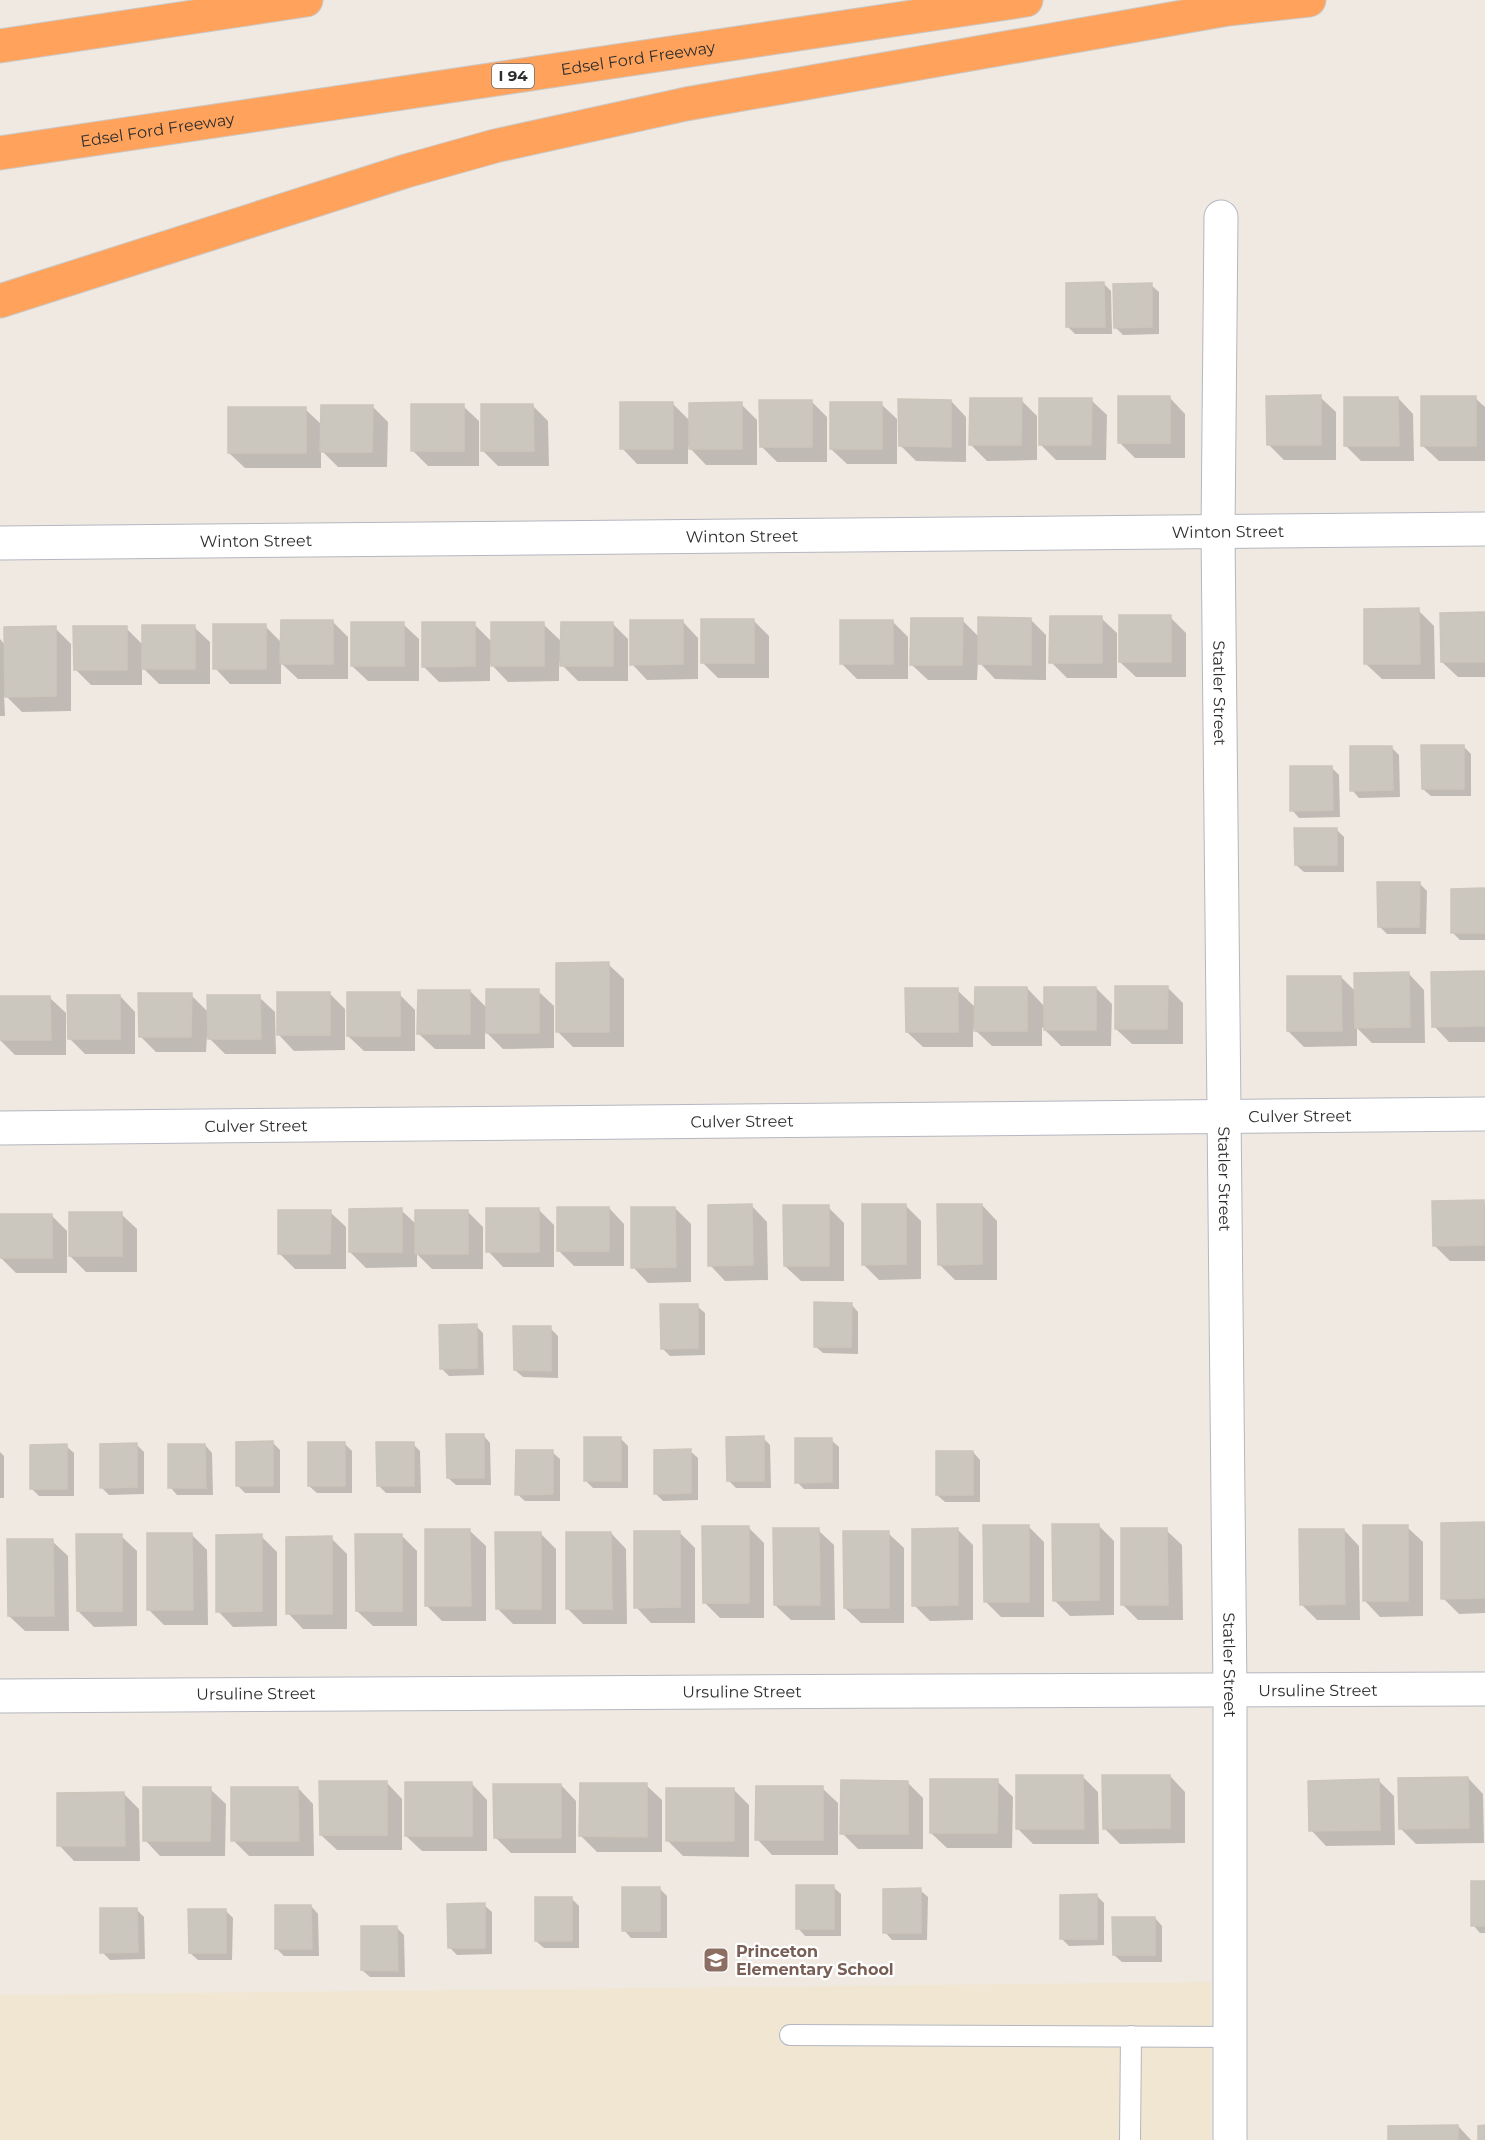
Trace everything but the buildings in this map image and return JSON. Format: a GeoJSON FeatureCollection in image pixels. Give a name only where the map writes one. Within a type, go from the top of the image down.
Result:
{"type":"FeatureCollection","features":[{"type":"Feature","properties":{"kind":"highway"},"geometry":{"type":"LineString","coordinates":[[0,46],[306,0]]}},
{"type":"Feature","properties":{"kind":"highway","name":"Edsel Ford Freeway"},"geometry":{"type":"LineString","coordinates":[[0,153],[1026,0]]}},
{"type":"Feature","properties":{"kind":"highway"},"geometry":{"type":"LineString","coordinates":[[0,301],[406,171],[495,146],[686,104],[1205,13],[1310,0]]}},
{"type":"Feature","properties":{"kind":"street","name":"Statler Street"},"geometry":{"type":"LineString","coordinates":[[1221,217],[1218,532],[1230,1691],[1230,2140]]}},
{"type":"Feature","properties":{"kind":"street","name":"Winton Street"},"geometry":{"type":"LineString","coordinates":[[0,543],[1485,530]]}},
{"type":"Feature","properties":{"kind":"street","name":"Culver Street"},"geometry":{"type":"LineString","coordinates":[[0,1128],[1485,1114]]}},
{"type":"Feature","properties":{"kind":"street","name":"Ursuline Street"},"geometry":{"type":"LineString","coordinates":[[0,1696],[306,1692],[1485,1689]]}},
{"type":"Feature","properties":{"kind":"lane"},"geometry":{"type":"LineString","coordinates":[[790,2035],[1230,2037]]}},
{"type":"Feature","properties":{"kind":"lane"},"geometry":{"type":"LineString","coordinates":[[1131,2036],[1131,2140]]}},
{"type":"Feature","properties":{"kind":"shaded area"},"geometry":{"type":"Polygon","coordinates":[[[1211,1982],[1211,2140],[0,2140],[0,1995],[1211,1982]]]}},
{"type":"Feature","properties":{"kind":"place","name":"Princeton Elementary School"},"geometry":{"type":"Point","coordinates":[716,1960]}}]}
